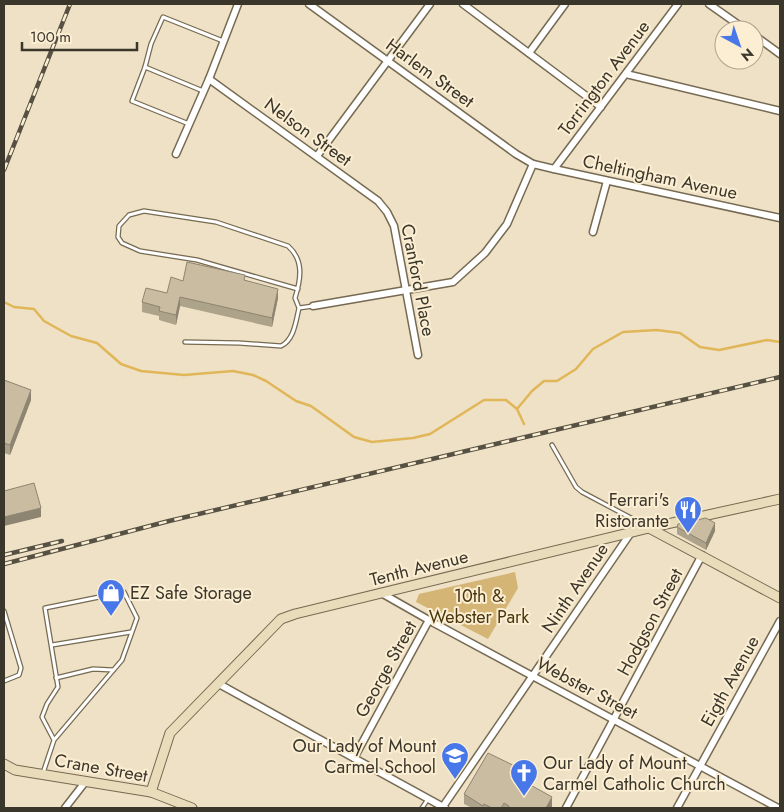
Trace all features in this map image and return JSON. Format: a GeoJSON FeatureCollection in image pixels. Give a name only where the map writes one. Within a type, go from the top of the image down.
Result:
{"type":"FeatureCollection","features":[{"type":"Feature","properties":{"kind":"street"},"geometry":{"type":"LineString","coordinates":[[176,154],[209,79],[238,4]]}},
{"type":"Feature","properties":{"kind":"street","name":"Harlem Street"},"geometry":{"type":"LineString","coordinates":[[310,4],[516,154],[534,164]]}},
{"type":"Feature","properties":{"kind":"street"},"geometry":{"type":"LineString","coordinates":[[317,156],[430,4]]}},
{"type":"Feature","properties":{"kind":"street"},"geometry":{"type":"LineString","coordinates":[[463,4],[601,107]]}},
{"type":"Feature","properties":{"kind":"street"},"geometry":{"type":"LineString","coordinates":[[529,53],[564,4]]}},
{"type":"Feature","properties":{"kind":"street","name":"Torrington Avenue"},"geometry":{"type":"LineString","coordinates":[[554,170],[678,4]]}},
{"type":"Feature","properties":{"kind":"street"},"geometry":{"type":"LineString","coordinates":[[709,4],[732,20]]}},
{"type":"Feature","properties":{"kind":"street"},"geometry":{"type":"LineString","coordinates":[[764,42],[780,54]]}},
{"type":"Feature","properties":{"kind":"street"},"geometry":{"type":"LineString","coordinates":[[626,74],[780,111]]}},
{"type":"Feature","properties":{"kind":"street","name":"Nelson Street"},"geometry":{"type":"LineString","coordinates":[[209,79],[378,201],[388,212]]}},
{"type":"Feature","properties":{"kind":"street"},"geometry":{"type":"LineString","coordinates":[[313,306],[453,282],[485,253],[507,224],[534,164]]}},
{"type":"Feature","properties":{"kind":"street","name":"Cheltingham Avenue"},"geometry":{"type":"LineString","coordinates":[[534,164],[554,170],[780,218]]}},
{"type":"Feature","properties":{"kind":"street"},"geometry":{"type":"LineString","coordinates":[[593,232],[607,181]]}},
{"type":"Feature","properties":{"kind":"street","name":"Cranford Place"},"geometry":{"type":"LineString","coordinates":[[388,212],[394,226],[418,356]]}},
{"type":"Feature","properties":{"kind":"street","name":"Tenth Avenue"},"geometry":{"type":"LineString","coordinates":[[151,792],[170,733],[281,619],[649,528],[780,499]]}},
{"type":"Feature","properties":{"kind":"street"},"geometry":{"type":"LineString","coordinates":[[649,528],[780,598]]}},
{"type":"Feature","properties":{"kind":"street","name":"Ninth Avenue"},"geometry":{"type":"LineString","coordinates":[[444,808],[630,534]]}},
{"type":"Feature","properties":{"kind":"street","name":"Hodgson Street"},"geometry":{"type":"LineString","coordinates":[[566,808],[702,555]]}},
{"type":"Feature","properties":{"kind":"street","name":"Webster Street"},"geometry":{"type":"LineString","coordinates":[[383,594],[778,808]]}},
{"type":"Feature","properties":{"kind":"street","name":"George Street"},"geometry":{"type":"LineString","coordinates":[[354,758],[429,620]]}},
{"type":"Feature","properties":{"kind":"street","name":"Eigth Avenue"},"geometry":{"type":"LineString","coordinates":[[677,808],[780,621]]}},
{"type":"Feature","properties":{"kind":"street"},"geometry":{"type":"LineString","coordinates":[[219,684],[444,808]]}},
{"type":"Feature","properties":{"kind":"street","name":"Crane Street"},"geometry":{"type":"LineString","coordinates":[[4,764],[15,770],[151,792],[192,808]]}},
{"type":"Feature","properties":{"kind":"street"},"geometry":{"type":"LineString","coordinates":[[65,808],[86,781]]}},
{"type":"Feature","properties":{"kind":"lane"},"geometry":{"type":"LineString","coordinates":[[189,124],[132,101],[151,44],[163,17],[224,41]]}},
{"type":"Feature","properties":{"kind":"lane"},"geometry":{"type":"LineString","coordinates":[[144,67],[204,91]]}},
{"type":"Feature","properties":{"kind":"lane"},"geometry":{"type":"LineString","coordinates":[[185,342],[281,346],[287,344],[299,308],[294,298],[298,289],[300,262],[296,252],[288,246],[216,222],[144,212],[128,215],[119,226],[118,237],[122,243],[140,251],[197,260],[298,289]]}},
{"type":"Feature","properties":{"kind":"lane"},"geometry":{"type":"LineString","coordinates":[[299,308],[313,306]]}},
{"type":"Feature","properties":{"kind":"lane"},"geometry":{"type":"LineString","coordinates":[[552,445],[576,487],[649,528]]}},
{"type":"Feature","properties":{"kind":"lane"},"geometry":{"type":"LineString","coordinates":[[43,774],[54,740],[122,660],[137,618],[124,592],[45,608],[58,687],[47,704],[42,718],[54,740]]}},
{"type":"Feature","properties":{"kind":"lane"},"geometry":{"type":"LineString","coordinates":[[4,611],[21,668],[18,675],[4,681]]}},
{"type":"Feature","properties":{"kind":"lane"},"geometry":{"type":"LineString","coordinates":[[52,645],[132,632]]}},
{"type":"Feature","properties":{"kind":"lane"},"geometry":{"type":"LineString","coordinates":[[56,678],[93,669],[113,670]]}},
{"type":"Feature","properties":{"kind":"lane"},"geometry":{"type":"LineString","coordinates":[[422,808],[428,798]]}},
{"type":"Feature","properties":{"kind":"green space","name":"10th & Webster Park"},"geometry":{"type":"Polygon","coordinates":[[[515,572],[518,588],[488,639],[416,602],[419,594],[515,572]]]}},
{"type":"Feature","properties":{"kind":"building"},"geometry":{"type":"Polygon","coordinates":[[[187,262],[245,275],[244,280],[278,289],[272,318],[180,297],[176,315],[159,311],[160,307],[142,302],[146,288],[167,293],[171,277],[183,281],[187,262]]]}},
{"type":"Feature","properties":{"kind":"building"},"geometry":{"type":"Polygon","coordinates":[[[4,380],[31,390],[10,445],[4,443],[4,380]]]}},
{"type":"Feature","properties":{"kind":"building"},"geometry":{"type":"Polygon","coordinates":[[[34,483],[41,508],[4,517],[4,491],[34,483]]]}},
{"type":"Feature","properties":{"kind":"building"},"geometry":{"type":"Polygon","coordinates":[[[706,518],[715,523],[706,543],[677,527],[678,524],[706,518]]]}},
{"type":"Feature","properties":{"kind":"building"},"geometry":{"type":"Polygon","coordinates":[[[488,753],[523,770],[518,778],[552,797],[546,808],[508,808],[509,806],[504,803],[501,808],[492,808],[484,804],[483,806],[464,794],[488,753]]]}},
{"type":"Feature","properties":{"kind":"waterway"},"geometry":{"type":"LineString","coordinates":[[4,302],[14,307],[34,309],[44,321],[71,336],[97,343],[121,364],[141,371],[184,375],[233,371],[253,375],[266,381],[296,401],[311,406],[354,437],[372,442],[413,438],[430,434],[484,400],[506,400],[517,409],[532,391],[544,381],[557,381],[576,369],[593,349],[623,332],[657,330],[680,333],[700,347],[719,350],[767,340],[780,342]]}},
{"type":"Feature","properties":{"kind":"waterway"},"geometry":{"type":"LineString","coordinates":[[517,409],[524,424]]}},
{"type":"Feature","properties":{"kind":"railway"},"geometry":{"type":"LineString","coordinates":[[4,170],[70,4]]}},
{"type":"Feature","properties":{"kind":"railway"},"geometry":{"type":"LineString","coordinates":[[4,564],[169,521],[780,377]]}},
{"type":"Feature","properties":{"kind":"railway"},"geometry":{"type":"LineString","coordinates":[[4,555],[62,541]]}},
{"type":"Feature","properties":{"kind":"place","name":"Ferrari's Ristorante"},"geometry":{"type":"Point","coordinates":[688,534]}},
{"type":"Feature","properties":{"kind":"place","name":"EZ Safe Storage"},"geometry":{"type":"Point","coordinates":[111,617]}},
{"type":"Feature","properties":{"kind":"place","name":"Our Lady of Mount Carmel School"},"geometry":{"type":"Point","coordinates":[455,780]}},
{"type":"Feature","properties":{"kind":"place","name":"Our Lady of Mount Carmel Catholic Church"},"geometry":{"type":"Point","coordinates":[524,797]}}]}
